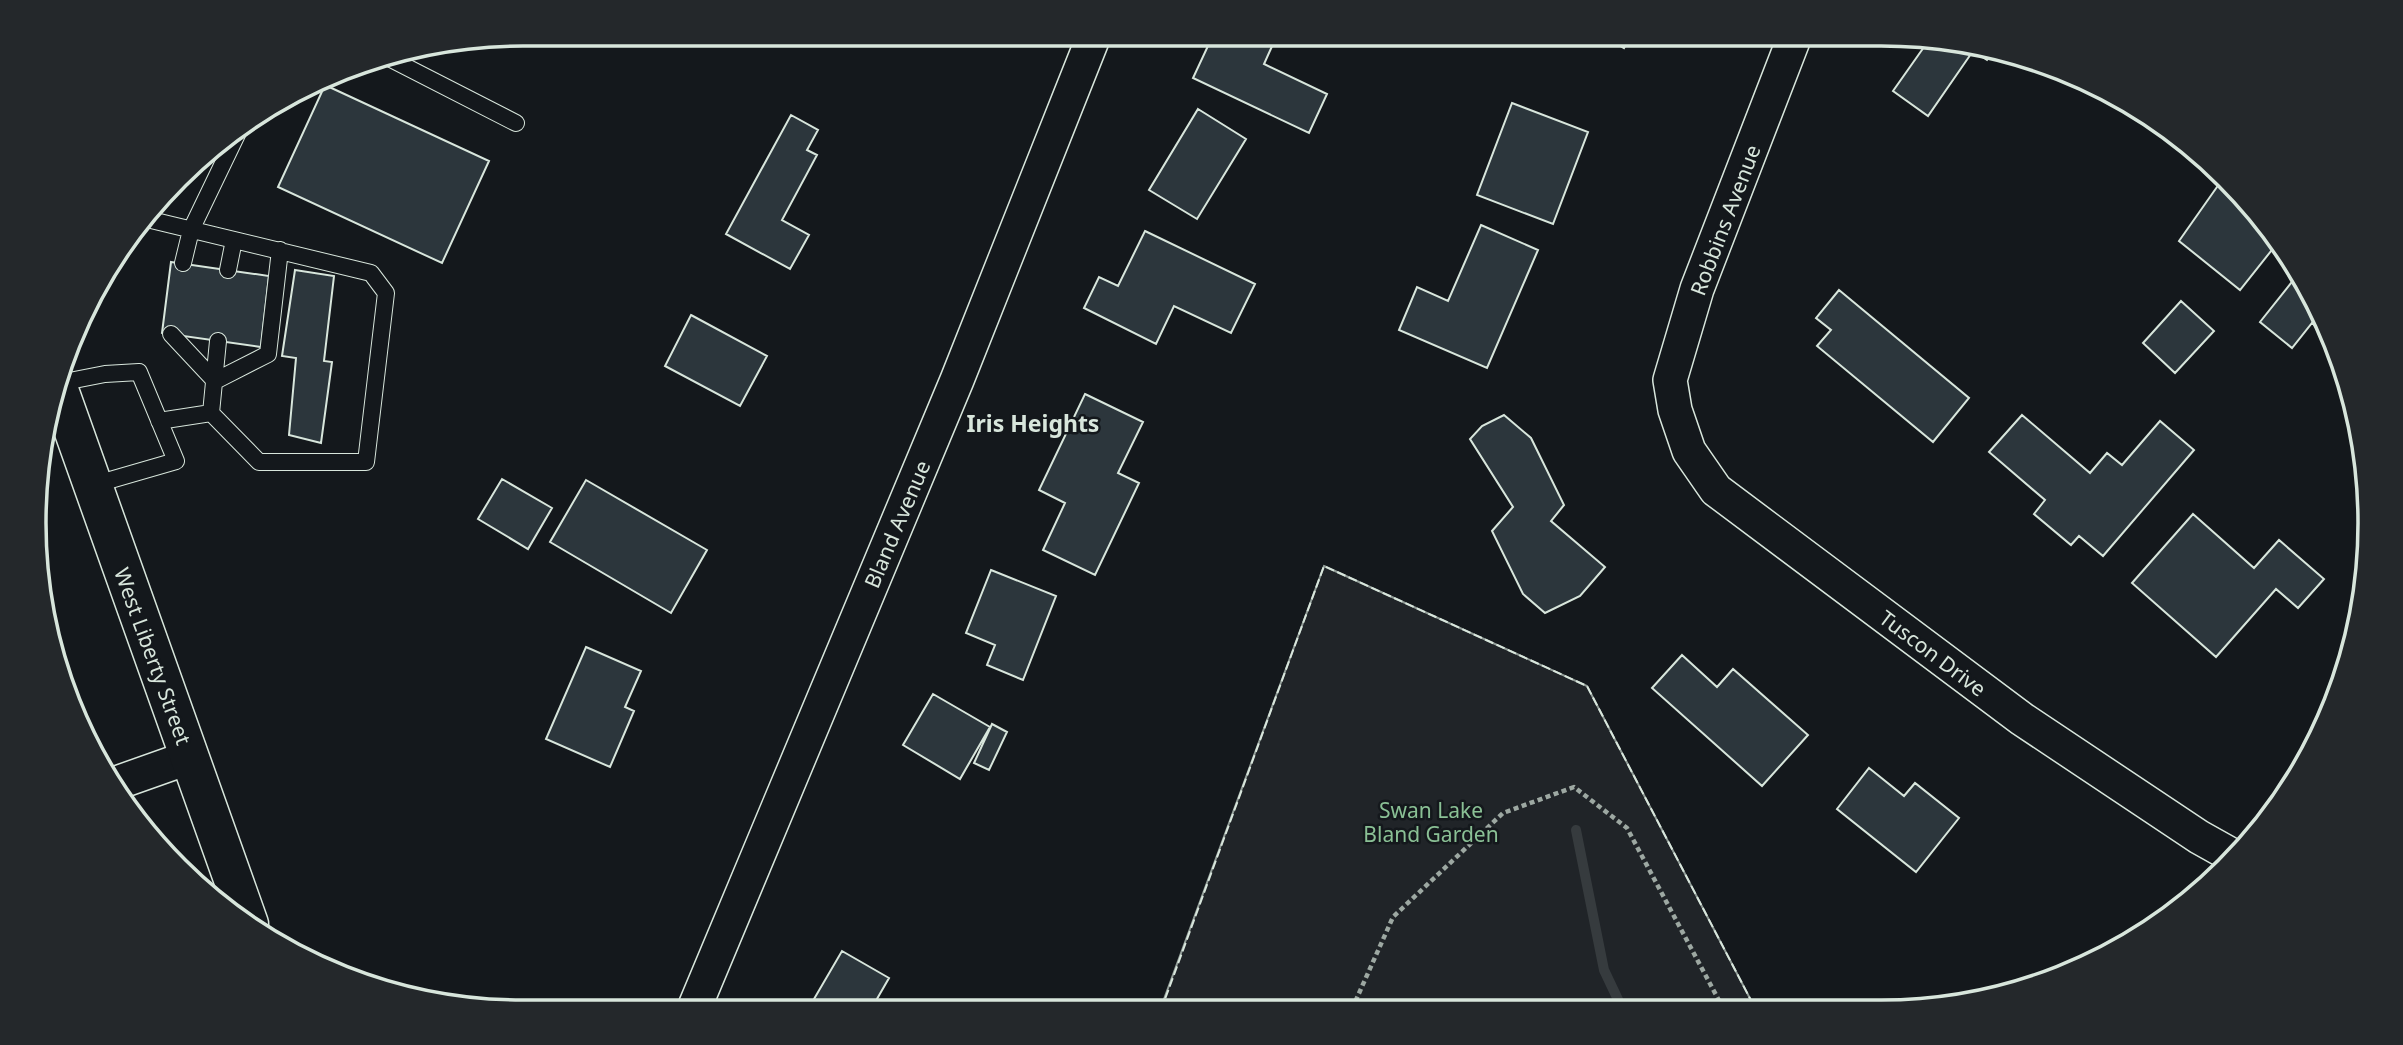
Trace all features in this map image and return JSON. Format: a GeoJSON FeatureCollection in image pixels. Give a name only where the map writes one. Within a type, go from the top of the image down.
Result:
{"type":"FeatureCollection","features":[{"type":"Feature","properties":{"kind":"main road","name":"West Liberty Street"},"geometry":{"type":"LineString","coordinates":[[62,398],[245,910]]}},
{"type":"Feature","properties":{"kind":"street","name":"Bland Avenue"},"geometry":{"type":"LineString","coordinates":[[698,1000],[951,393],[1090,46]]}},
{"type":"Feature","properties":{"kind":"street","name":"Robbins Avenue"},"geometry":{"type":"LineString","coordinates":[[1675,410],[1670,380],[1697,289],[1791,46]]}},
{"type":"Feature","properties":{"kind":"street","name":"Tuscon Drive"},"geometry":{"type":"LineString","coordinates":[[1675,410],[1689,452],[1716,491],[2022,719],[2225,852]]}},
{"type":"Feature","properties":{"kind":"street"},"geometry":{"type":"LineString","coordinates":[[122,781],[190,757]]}},
{"type":"Feature","properties":{"kind":"lane"},"geometry":{"type":"LineString","coordinates":[[398,62],[516,123]]}},
{"type":"Feature","properties":{"kind":"lane"},"geometry":{"type":"LineString","coordinates":[[183,263],[191,230],[233,144]]}},
{"type":"Feature","properties":{"kind":"lane"},"geometry":{"type":"LineString","coordinates":[[153,221],[371,273],[386,293],[366,462],[259,462],[211,413]]}},
{"type":"Feature","properties":{"kind":"lane"},"geometry":{"type":"LineString","coordinates":[[228,270],[234,240]]}},
{"type":"Feature","properties":{"kind":"lane"},"geometry":{"type":"LineString","coordinates":[[215,381],[268,354],[280,250]]}},
{"type":"Feature","properties":{"kind":"lane"},"geometry":{"type":"LineString","coordinates":[[171,334],[215,381]]}},
{"type":"Feature","properties":{"kind":"lane"},"geometry":{"type":"LineString","coordinates":[[211,413],[218,341]]}},
{"type":"Feature","properties":{"kind":"lane"},"geometry":{"type":"LineString","coordinates":[[67,383],[105,373],[139,372],[176,461],[92,486]]}},
{"type":"Feature","properties":{"kind":"lane"},"geometry":{"type":"LineString","coordinates":[[159,421],[211,413]]}},
{"type":"Feature","properties":{"kind":"path"},"geometry":{"type":"LineString","coordinates":[[1356,1000],[1393,917],[1503,813],[1574,787],[1627,828],[1719,1000]]}},
{"type":"Feature","properties":{"kind":"green space","name":"Swan Lake Bland Garden"},"geometry":{"type":"Polygon","coordinates":[[[1324,566],[1587,686],[1751,1000],[1164,1000],[1324,566]]]}},
{"type":"Feature","properties":{"kind":"building"},"geometry":{"type":"Polygon","coordinates":[[[1208,46],[1272,46],[1264,64],[1327,94],[1309,133],[1193,78],[1208,46]]]}},
{"type":"Feature","properties":{"kind":"building"},"geometry":{"type":"Polygon","coordinates":[[[1923,48],[1971,54],[1928,116],[1893,91],[1923,48]]]}},
{"type":"Feature","properties":{"kind":"building"},"geometry":{"type":"Polygon","coordinates":[[[329,87],[489,161],[442,263],[278,187],[323,90],[329,87]]]}},
{"type":"Feature","properties":{"kind":"building"},"geometry":{"type":"Polygon","coordinates":[[[1512,103],[1588,132],[1553,224],[1477,195],[1512,103]]]}},
{"type":"Feature","properties":{"kind":"building"},"geometry":{"type":"Polygon","coordinates":[[[1198,109],[1246,139],[1197,219],[1149,190],[1198,109]]]}},
{"type":"Feature","properties":{"kind":"building"},"geometry":{"type":"Polygon","coordinates":[[[791,115],[818,130],[807,150],[817,155],[782,220],[809,235],[790,269],[726,234],[791,115]]]}},
{"type":"Feature","properties":{"kind":"building"},"geometry":{"type":"Polygon","coordinates":[[[2218,185],[2272,250],[2240,290],[2179,241],[2218,185]]]}},
{"type":"Feature","properties":{"kind":"building"},"geometry":{"type":"Polygon","coordinates":[[[1481,225],[1538,250],[1487,368],[1399,330],[1417,287],[1448,301],[1481,225]]]}},
{"type":"Feature","properties":{"kind":"building"},"geometry":{"type":"Polygon","coordinates":[[[1145,231],[1255,284],[1231,333],[1174,306],[1156,344],[1084,308],[1099,277],[1118,286],[1145,231]]]}},
{"type":"Feature","properties":{"kind":"building"},"geometry":{"type":"Polygon","coordinates":[[[171,262],[269,276],[261,347],[162,333],[171,262]]]}},
{"type":"Feature","properties":{"kind":"building"},"geometry":{"type":"Polygon","coordinates":[[[295,270],[334,276],[324,361],[332,362],[321,443],[289,435],[296,358],[282,356],[295,270]]]}},
{"type":"Feature","properties":{"kind":"building"},"geometry":{"type":"Polygon","coordinates":[[[2292,281],[2314,325],[2312,323],[2292,348],[2260,322],[2292,281]]]}},
{"type":"Feature","properties":{"kind":"building"},"geometry":{"type":"Polygon","coordinates":[[[1839,290],[1969,398],[1933,442],[1817,346],[1831,330],[1816,318],[1839,290]]]}},
{"type":"Feature","properties":{"kind":"building"},"geometry":{"type":"Polygon","coordinates":[[[2181,301],[2214,331],[2175,373],[2143,343],[2181,301]]]}},
{"type":"Feature","properties":{"kind":"building"},"geometry":{"type":"Polygon","coordinates":[[[691,315],[767,356],[740,406],[665,366],[691,315]]]}},
{"type":"Feature","properties":{"kind":"building"},"geometry":{"type":"Polygon","coordinates":[[[1085,394],[1143,422],[1118,473],[1139,483],[1095,575],[1043,550],[1065,503],[1039,490],[1085,394]]]}},
{"type":"Feature","properties":{"kind":"building"},"geometry":{"type":"Polygon","coordinates":[[[1504,415],[1531,438],[1564,505],[1551,521],[1605,567],[1580,596],[1545,613],[1523,594],[1492,531],[1513,507],[1470,439],[1482,426],[1504,415]]]}},
{"type":"Feature","properties":{"kind":"building"},"geometry":{"type":"Polygon","coordinates":[[[2022,415],[2090,473],[2107,453],[2122,465],[2160,421],[2194,450],[2103,556],[2079,536],[2071,545],[2034,514],[2045,500],[1989,452],[2022,415]]]}},
{"type":"Feature","properties":{"kind":"building"},"geometry":{"type":"Polygon","coordinates":[[[502,479],[552,508],[528,549],[478,519],[502,479]]]}},
{"type":"Feature","properties":{"kind":"building"},"geometry":{"type":"Polygon","coordinates":[[[586,480],[707,550],[671,613],[550,542],[586,480]]]}},
{"type":"Feature","properties":{"kind":"building"},"geometry":{"type":"Polygon","coordinates":[[[2193,514],[2254,568],[2279,540],[2324,579],[2298,608],[2276,589],[2216,657],[2132,583],[2193,514]]]}},
{"type":"Feature","properties":{"kind":"building"},"geometry":{"type":"Polygon","coordinates":[[[991,570],[1056,596],[1023,680],[987,665],[995,645],[966,633],[991,570]]]}},
{"type":"Feature","properties":{"kind":"building"},"geometry":{"type":"Polygon","coordinates":[[[586,647],[641,671],[625,707],[634,711],[610,767],[546,739],[586,647]]]}},
{"type":"Feature","properties":{"kind":"building"},"geometry":{"type":"Polygon","coordinates":[[[1682,655],[1717,687],[1733,669],[1808,735],[1762,786],[1652,688],[1682,655]]]}},
{"type":"Feature","properties":{"kind":"building"},"geometry":{"type":"Polygon","coordinates":[[[933,694],[990,727],[960,779],[903,745],[933,694]]]}},
{"type":"Feature","properties":{"kind":"building"},"geometry":{"type":"Polygon","coordinates":[[[992,724],[1007,732],[989,770],[974,763],[992,724]]]}},
{"type":"Feature","properties":{"kind":"building"},"geometry":{"type":"Polygon","coordinates":[[[1869,768],[1904,796],[1915,783],[1959,818],[1916,872],[1837,809],[1869,768]]]}},
{"type":"Feature","properties":{"kind":"building"},"geometry":{"type":"Polygon","coordinates":[[[842,951],[889,978],[876,1000],[813,1000],[842,951]]]}},
{"type":"Feature","properties":{"kind":"waterway"},"geometry":{"type":"LineString","coordinates":[[1576,830],[1604,970],[1618,1000]]}},
{"type":"Feature","properties":{"kind":"fence"},"geometry":{"type":"LineString","coordinates":[[1165,1000],[1324,566],[1587,686],[1751,1000]]}},
{"type":"Feature","properties":{"kind":"district","name":"Iris Heights"},"geometry":{"type":"Point","coordinates":[1033,423]}}]}
